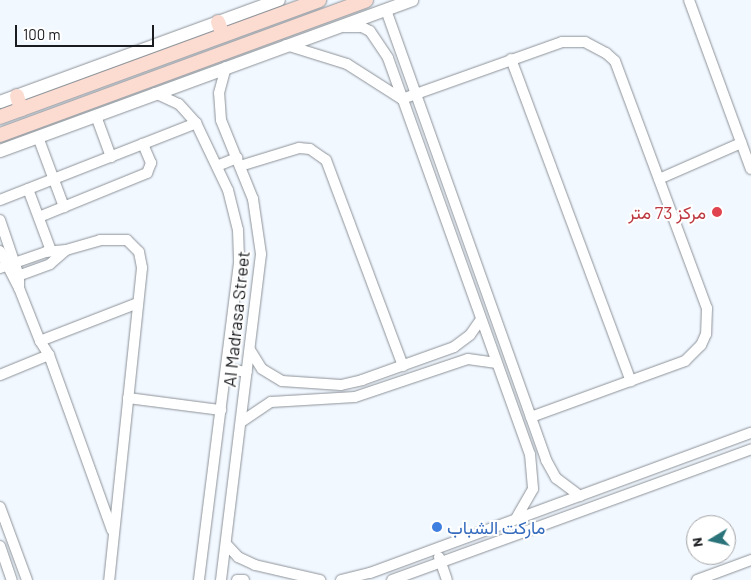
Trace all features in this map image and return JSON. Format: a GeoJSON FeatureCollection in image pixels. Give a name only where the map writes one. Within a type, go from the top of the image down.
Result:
{"type":"FeatureCollection","features":[{"type":"Feature","properties":{"kind":"main road"},"geometry":{"type":"LineString","coordinates":[[0,117],[19,103],[220,29],[319,0]]}},
{"type":"Feature","properties":{"kind":"main road"},"geometry":{"type":"LineString","coordinates":[[0,136],[366,0]]}},
{"type":"Feature","properties":{"kind":"street"},"geometry":{"type":"LineString","coordinates":[[220,29],[279,0]]}},
{"type":"Feature","properties":{"kind":"street"},"geometry":{"type":"LineString","coordinates":[[0,151],[412,0]]}},
{"type":"Feature","properties":{"kind":"street"},"geometry":{"type":"LineString","coordinates":[[689,0],[751,169]]}},
{"type":"Feature","properties":{"kind":"street"},"geometry":{"type":"LineString","coordinates":[[386,10],[542,450],[556,478],[580,496]]}},
{"type":"Feature","properties":{"kind":"street"},"geometry":{"type":"LineString","coordinates":[[335,28],[362,27],[378,38],[402,99],[530,454],[533,489],[516,519]]}},
{"type":"Feature","properties":{"kind":"street"},"geometry":{"type":"LineString","coordinates":[[402,99],[511,59],[574,40],[591,44],[606,53],[620,72],[707,308],[708,321],[701,345],[692,355],[631,381],[531,416]]}},
{"type":"Feature","properties":{"kind":"street"},"geometry":{"type":"LineString","coordinates":[[285,45],[347,64],[402,99]]}},
{"type":"Feature","properties":{"kind":"street"},"geometry":{"type":"LineString","coordinates":[[511,59],[631,381]]}},
{"type":"Feature","properties":{"kind":"street","name":"Al Madrasa Street"},"geometry":{"type":"LineString","coordinates":[[221,580],[260,272],[260,237],[256,211],[219,107],[226,67]]}},
{"type":"Feature","properties":{"kind":"street","name":"Al Madrasa Street"},"geometry":{"type":"LineString","coordinates":[[156,93],[179,104],[196,123],[217,166],[236,216],[239,245],[226,369],[199,580]]}},
{"type":"Feature","properties":{"kind":"street"},"geometry":{"type":"LineString","coordinates":[[0,102],[19,103]]}},
{"type":"Feature","properties":{"kind":"street"},"geometry":{"type":"LineString","coordinates":[[96,116],[111,157]]}},
{"type":"Feature","properties":{"kind":"street"},"geometry":{"type":"LineString","coordinates":[[0,200],[196,123]]}},
{"type":"Feature","properties":{"kind":"street"},"geometry":{"type":"LineString","coordinates":[[38,137],[64,207]]}},
{"type":"Feature","properties":{"kind":"street"},"geometry":{"type":"LineString","coordinates":[[659,178],[742,143]]}},
{"type":"Feature","properties":{"kind":"street"},"geometry":{"type":"LineString","coordinates":[[39,217],[147,173],[151,166],[143,144]]}},
{"type":"Feature","properties":{"kind":"street"},"geometry":{"type":"LineString","coordinates":[[217,166],[299,148],[310,150],[326,160],[402,366]]}},
{"type":"Feature","properties":{"kind":"street"},"geometry":{"type":"LineString","coordinates":[[28,189],[52,251]]}},
{"type":"Feature","properties":{"kind":"street"},"geometry":{"type":"LineString","coordinates":[[0,220],[7,266]]}},
{"type":"Feature","properties":{"kind":"street"},"geometry":{"type":"LineString","coordinates":[[7,266],[52,251],[66,250],[118,238],[134,245],[142,260],[109,580]]}},
{"type":"Feature","properties":{"kind":"street"},"geometry":{"type":"LineString","coordinates":[[16,277],[50,264],[66,250]]}},
{"type":"Feature","properties":{"kind":"street"},"geometry":{"type":"LineString","coordinates":[[0,251],[7,266],[16,277],[40,341],[49,355],[114,533]]}},
{"type":"Feature","properties":{"kind":"street"},"geometry":{"type":"LineString","coordinates":[[40,341],[138,303]]}},
{"type":"Feature","properties":{"kind":"street"},"geometry":{"type":"LineString","coordinates":[[250,350],[262,370],[282,381],[348,384],[454,347],[470,335],[481,320]]}},
{"type":"Feature","properties":{"kind":"street"},"geometry":{"type":"LineString","coordinates":[[0,375],[49,355]]}},
{"type":"Feature","properties":{"kind":"street"},"geometry":{"type":"LineString","coordinates":[[241,422],[271,402],[344,399],[468,359],[497,363]]}},
{"type":"Feature","properties":{"kind":"street"},"geometry":{"type":"LineString","coordinates":[[226,369],[247,372]]}},
{"type":"Feature","properties":{"kind":"street"},"geometry":{"type":"LineString","coordinates":[[128,398],[220,410]]}},
{"type":"Feature","properties":{"kind":"street"},"geometry":{"type":"LineString","coordinates":[[341,580],[353,579],[751,434]]}},
{"type":"Feature","properties":{"kind":"street"},"geometry":{"type":"LineString","coordinates":[[392,580],[751,449]]}},
{"type":"Feature","properties":{"kind":"street"},"geometry":{"type":"LineString","coordinates":[[530,454],[539,454],[542,450]]}},
{"type":"Feature","properties":{"kind":"street"},"geometry":{"type":"LineString","coordinates":[[0,507],[27,580]]}},
{"type":"Feature","properties":{"kind":"street"},"geometry":{"type":"LineString","coordinates":[[226,544],[238,556],[255,565],[320,580]]}},
{"type":"Feature","properties":{"kind":"street"},"geometry":{"type":"LineString","coordinates":[[0,546],[12,580]]}},
{"type":"Feature","properties":{"kind":"street"},"geometry":{"type":"LineString","coordinates":[[436,549],[447,580]]}},
{"type":"Feature","properties":{"kind":"street"},"geometry":{"type":"LineString","coordinates":[[697,580],[749,561]]}},
{"type":"Feature","properties":{"kind":"street"},"geometry":{"type":"LineString","coordinates":[[723,580],[749,561]]}},
{"type":"Feature","properties":{"kind":"street"},"geometry":{"type":"LineString","coordinates":[[237,580],[244,580]]}},
{"type":"Feature","properties":{"kind":"place","name":"مركز 73 متر"},"geometry":{"type":"Point","coordinates":[717,212]}},
{"type":"Feature","properties":{"kind":"place","name":"ماركت الشباب"},"geometry":{"type":"Point","coordinates":[437,527]}}]}
